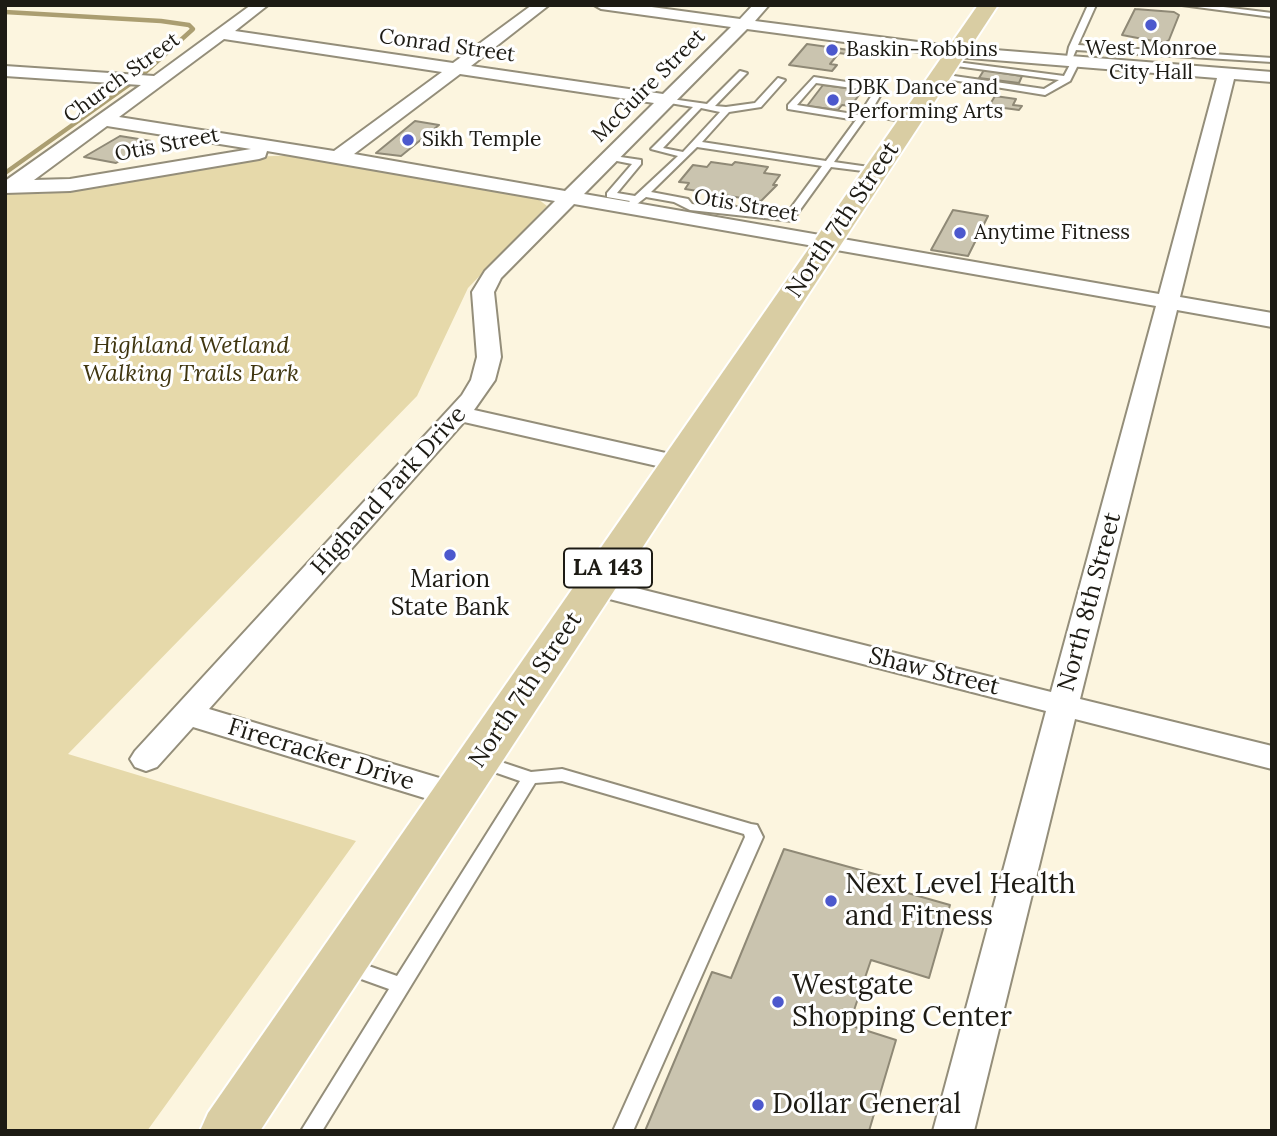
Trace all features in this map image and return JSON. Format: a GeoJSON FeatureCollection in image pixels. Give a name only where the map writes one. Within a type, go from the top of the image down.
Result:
{"type":"FeatureCollection","features":[{"type":"Feature","properties":{"kind":"main road","name":"North 7th Street"},"geometry":{"type":"LineString","coordinates":[[228,1131],[988,5]]}},
{"type":"Feature","properties":{"kind":"street"},"geometry":{"type":"LineString","coordinates":[[338,157],[542,5]]}},
{"type":"Feature","properties":{"kind":"street"},"geometry":{"type":"LineString","coordinates":[[601,5],[744,24],[949,64],[1072,57],[1229,65],[1272,77]]}},
{"type":"Feature","properties":{"kind":"street","name":"McGuire Street"},"geometry":{"type":"LineString","coordinates":[[567,198],[762,5]]}},
{"type":"Feature","properties":{"kind":"street","name":"Church Street"},"geometry":{"type":"LineString","coordinates":[[8,187],[221,34],[254,6]]}},
{"type":"Feature","properties":{"kind":"street","name":"Conrad Street"},"geometry":{"type":"LineString","coordinates":[[221,34],[667,100]]}},
{"type":"Feature","properties":{"kind":"street","name":"North 8th Street"},"geometry":{"type":"LineString","coordinates":[[953,1131],[1229,65]]}},
{"type":"Feature","properties":{"kind":"street"},"geometry":{"type":"LineString","coordinates":[[5,71],[157,81]]}},
{"type":"Feature","properties":{"kind":"street","name":"Otis Street"},"geometry":{"type":"LineString","coordinates":[[104,120],[338,157],[567,198],[635,200],[757,219],[827,244],[1272,320]]}},
{"type":"Feature","properties":{"kind":"street","name":"Otis Street"},"geometry":{"type":"LineString","coordinates":[[8,187],[101,181],[244,154],[298,153],[338,157]]}},
{"type":"Feature","properties":{"kind":"street","name":"Highand Park Drive"},"geometry":{"type":"LineString","coordinates":[[146,759],[460,414],[479,389],[487,370],[489,356],[482,303],[486,284],[567,198]]}},
{"type":"Feature","properties":{"kind":"street"},"geometry":{"type":"LineString","coordinates":[[460,414],[679,463]]}},
{"type":"Feature","properties":{"kind":"street","name":"Shaw Street"},"geometry":{"type":"LineString","coordinates":[[596,587],[1272,758]]}},
{"type":"Feature","properties":{"kind":"street","name":"Firecracker Drive"},"geometry":{"type":"LineString","coordinates":[[188,714],[454,795]]}},
{"type":"Feature","properties":{"kind":"lane"},"geometry":{"type":"LineString","coordinates":[[949,64],[1045,92],[1067,79],[1072,57],[1092,5]]}},
{"type":"Feature","properties":{"kind":"lane"},"geometry":{"type":"LineString","coordinates":[[1186,5],[1272,15]]}},
{"type":"Feature","properties":{"kind":"lane"},"geometry":{"type":"LineString","coordinates":[[1229,65],[1272,60]]}},
{"type":"Feature","properties":{"kind":"lane"},"geometry":{"type":"LineString","coordinates":[[949,64],[1067,79]]}},
{"type":"Feature","properties":{"kind":"lane"},"geometry":{"type":"LineString","coordinates":[[685,155],[656,149],[743,73]]}},
{"type":"Feature","properties":{"kind":"lane"},"geometry":{"type":"LineString","coordinates":[[667,100],[726,110],[758,105],[781,80]]}},
{"type":"Feature","properties":{"kind":"lane"},"geometry":{"type":"LineString","coordinates":[[678,200],[690,207],[757,219],[788,219],[863,115],[879,91],[814,80],[791,107],[863,115],[911,119]]}},
{"type":"Feature","properties":{"kind":"lane"},"geometry":{"type":"LineString","coordinates":[[635,200],[685,155],[726,110]]}},
{"type":"Feature","properties":{"kind":"lane"},"geometry":{"type":"LineString","coordinates":[[695,144],[877,170]]}},
{"type":"Feature","properties":{"kind":"lane"},"geometry":{"type":"LineString","coordinates":[[610,157],[638,162],[610,195],[635,200],[678,200],[710,206]]}},
{"type":"Feature","properties":{"kind":"lane"},"geometry":{"type":"LineString","coordinates":[[731,209],[757,219]]}},
{"type":"Feature","properties":{"kind":"lane"},"geometry":{"type":"LineString","coordinates":[[478,761],[530,778],[562,775],[751,830],[753,842],[623,1131]]}},
{"type":"Feature","properties":{"kind":"lane"},"geometry":{"type":"LineString","coordinates":[[311,1131],[530,778]]}},
{"type":"Feature","properties":{"kind":"lane"},"geometry":{"type":"LineString","coordinates":[[341,965],[401,985]]}},
{"type":"Feature","properties":{"kind":"green space","name":"Highland Wetland Walking Trails Park"},"geometry":{"type":"Polygon","coordinates":[[[300,155],[538,199],[547,206],[468,288],[417,396],[68,754],[356,841],[147,1131],[5,1131],[5,192],[40,194],[98,188],[248,157],[300,155]]]}},
{"type":"Feature","properties":{"kind":"building","name":"West Monroe City Hall"},"geometry":{"type":"Polygon","coordinates":[[[1135,9],[1174,12],[1179,15],[1169,40],[1164,43],[1122,35],[1135,9]]]}},
{"type":"Feature","properties":{"kind":"building"},"geometry":{"type":"Polygon","coordinates":[[[807,44],[849,50],[846,54],[839,53],[830,64],[837,65],[832,71],[789,65],[807,44]]]}},
{"type":"Feature","properties":{"kind":"building"},"geometry":{"type":"Polygon","coordinates":[[[984,70],[1022,76],[1019,83],[979,78],[984,70]]]}},
{"type":"Feature","properties":{"kind":"building","name":"DBK Dance and Performing Arts"},"geometry":{"type":"Polygon","coordinates":[[[823,85],[854,89],[851,94],[859,95],[851,106],[842,105],[838,110],[807,106],[823,85]]]}},
{"type":"Feature","properties":{"kind":"building"},"geometry":{"type":"Polygon","coordinates":[[[995,96],[1016,99],[1013,105],[1022,106],[1019,110],[989,106],[995,96]]]}},
{"type":"Feature","properties":{"kind":"building"},"geometry":{"type":"Polygon","coordinates":[[[415,121],[439,125],[401,156],[376,153],[415,121]]]}},
{"type":"Feature","properties":{"kind":"building"},"geometry":{"type":"Polygon","coordinates":[[[120,136],[151,141],[116,163],[84,157],[120,136]]]}},
{"type":"Feature","properties":{"kind":"building"},"geometry":{"type":"Polygon","coordinates":[[[711,162],[768,167],[764,173],[780,175],[773,185],[777,185],[761,201],[685,189],[689,183],[679,182],[693,165],[707,167],[711,162]]]}},
{"type":"Feature","properties":{"kind":"building","name":"Anytime Fitness"},"geometry":{"type":"Polygon","coordinates":[[[953,210],[988,216],[968,256],[931,250],[953,210]]]}},
{"type":"Feature","properties":{"kind":"building","name":"Westgate Shopping Center"},"geometry":{"type":"Polygon","coordinates":[[[784,849],[900,881],[897,890],[950,905],[929,978],[871,960],[849,1025],[896,1040],[869,1131],[645,1131],[712,972],[731,978],[784,849]]]}},
{"type":"Feature","properties":{"kind":"waterway"},"geometry":{"type":"LineString","coordinates":[[5,12],[161,21],[189,25],[193,29],[141,76]]}},
{"type":"Feature","properties":{"kind":"waterway"},"geometry":{"type":"LineString","coordinates":[[5,173],[130,84]]}},
{"type":"Feature","properties":{"kind":"place","name":"West Monroe City Hall"},"geometry":{"type":"Point","coordinates":[1151,25]}},
{"type":"Feature","properties":{"kind":"place","name":"Baskin-Robbins"},"geometry":{"type":"Point","coordinates":[832,50]}},
{"type":"Feature","properties":{"kind":"place","name":"DBK Dance and Performing Arts"},"geometry":{"type":"Point","coordinates":[833,100]}},
{"type":"Feature","properties":{"kind":"place","name":"Sikh Temple"},"geometry":{"type":"Point","coordinates":[408,140]}},
{"type":"Feature","properties":{"kind":"place","name":"Anytime Fitness"},"geometry":{"type":"Point","coordinates":[960,233]}},
{"type":"Feature","properties":{"kind":"place","name":"Marion State Bank"},"geometry":{"type":"Point","coordinates":[450,555]}},
{"type":"Feature","properties":{"kind":"place","name":"Next Level Health and Fitness"},"geometry":{"type":"Point","coordinates":[831,901]}},
{"type":"Feature","properties":{"kind":"place","name":"Westgate Shopping Center"},"geometry":{"type":"Point","coordinates":[778,1002]}},
{"type":"Feature","properties":{"kind":"place","name":"Dollar General"},"geometry":{"type":"Point","coordinates":[758,1105]}}]}
